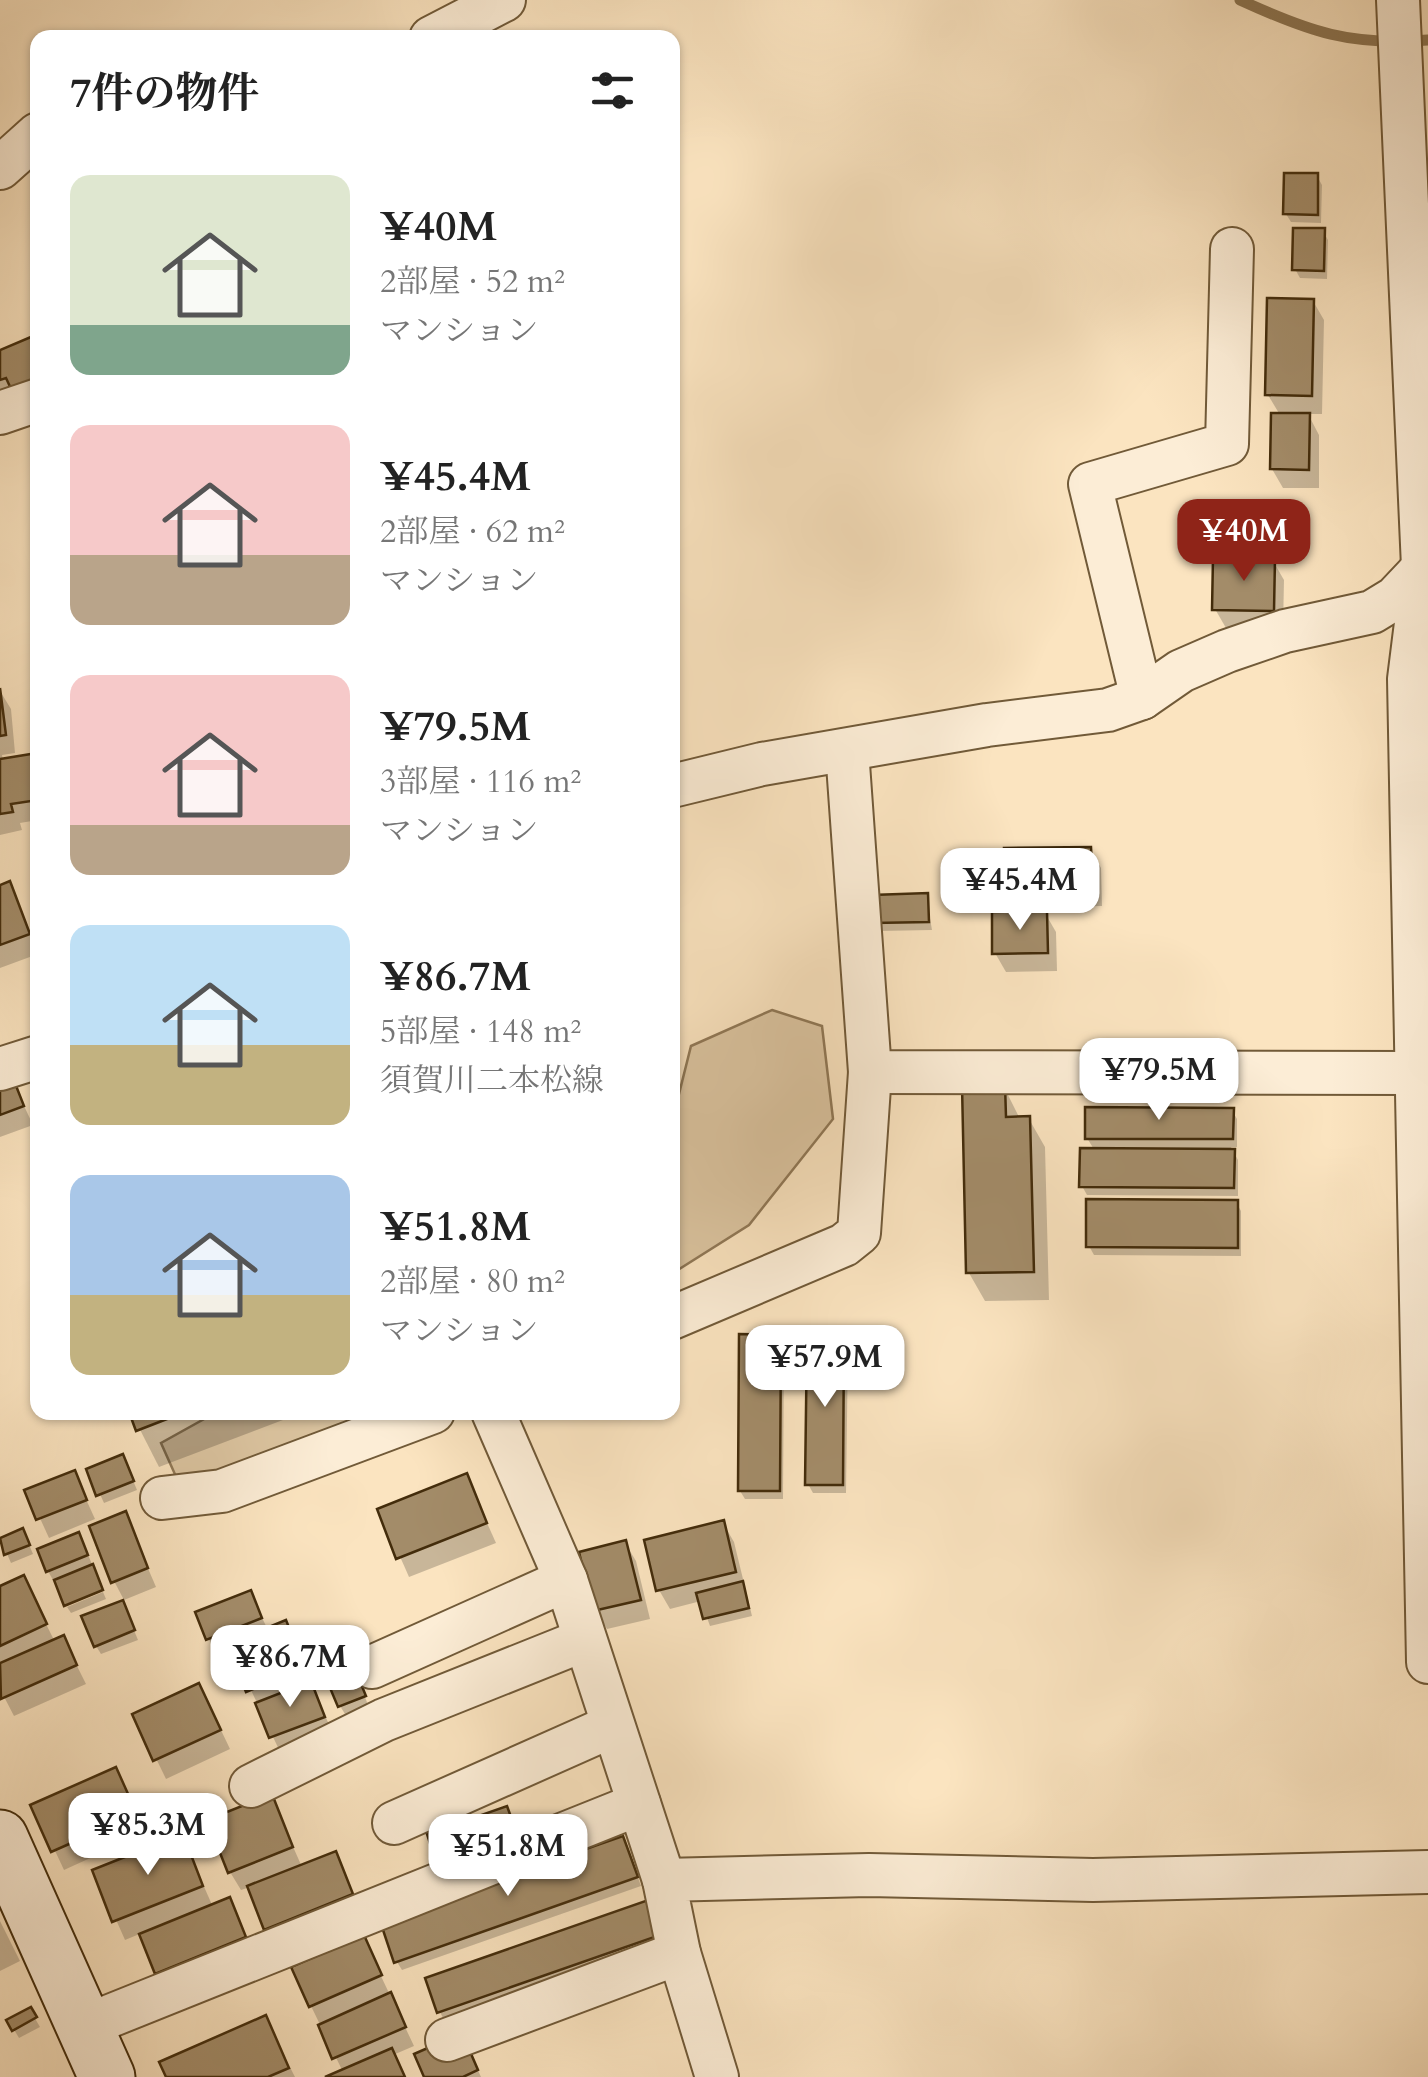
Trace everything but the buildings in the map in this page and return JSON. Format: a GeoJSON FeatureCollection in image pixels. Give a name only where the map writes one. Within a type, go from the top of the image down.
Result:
{"type":"FeatureCollection","features":[{"type":"Feature","properties":{"kind":"main road"},"geometry":{"type":"LineString","coordinates":[[0,1838],[107,2077]]}},
{"type":"Feature","properties":{"kind":"street"},"geometry":{"type":"LineString","coordinates":[[446,30],[504,0]]}},
{"type":"Feature","properties":{"kind":"street"},"geometry":{"type":"LineString","coordinates":[[1398,3],[1400,109],[1426,565],[1418,678],[1417,1073],[1428,1662]]}},
{"type":"Feature","properties":{"kind":"street"},"geometry":{"type":"LineString","coordinates":[[0,168],[30,141]]}},
{"type":"Feature","properties":{"kind":"street"},"geometry":{"type":"LineString","coordinates":[[1142,698],[1090,484],[1227,444],[1232,249]]}},
{"type":"Feature","properties":{"kind":"street"},"geometry":{"type":"LineString","coordinates":[[0,412],[30,403]]}},
{"type":"Feature","properties":{"kind":"street"},"geometry":{"type":"LineString","coordinates":[[680,784],[847,750],[1108,710],[1142,698],[1181,671],[1227,651],[1285,631],[1372,612],[1395,598],[1426,565]]}},
{"type":"Feature","properties":{"kind":"street"},"geometry":{"type":"LineString","coordinates":[[680,1315],[844,1246],[859,1233],[870,1072],[847,750]]}},
{"type":"Feature","properties":{"kind":"street"},"geometry":{"type":"LineString","coordinates":[[0,1069],[30,1060]]}},
{"type":"Feature","properties":{"kind":"street"},"geometry":{"type":"LineString","coordinates":[[870,1072],[1417,1073]]}},
{"type":"Feature","properties":{"kind":"street"},"geometry":{"type":"LineString","coordinates":[[162,1498],[222,1491],[412,1420]]}},
{"type":"Feature","properties":{"kind":"street"},"geometry":{"type":"LineString","coordinates":[[496,1420],[566,1580],[664,1880],[716,2077]]}},
{"type":"Feature","properties":{"kind":"street"},"geometry":{"type":"LineString","coordinates":[[372,1666],[566,1580]]}},
{"type":"Feature","properties":{"kind":"street"},"geometry":{"type":"LineString","coordinates":[[251,1786],[384,1720],[584,1640]]}},
{"type":"Feature","properties":{"kind":"street"},"geometry":{"type":"LineString","coordinates":[[394,1824],[612,1726]]}},
{"type":"Feature","properties":{"kind":"street"},"geometry":{"type":"LineString","coordinates":[[85,2026],[639,1804]]}},
{"type":"Feature","properties":{"kind":"street"},"geometry":{"type":"LineString","coordinates":[[664,1880],[870,1875],[1093,1880],[1428,1872]]}},
{"type":"Feature","properties":{"kind":"street"},"geometry":{"type":"LineString","coordinates":[[447,2040],[680,1952]]}},
{"type":"Feature","properties":{"kind":"shaded area"},"geometry":{"type":"Polygon","coordinates":[[[772,1010],[822,1026],[833,1119],[749,1225],[680,1269],[680,1090],[691,1046],[772,1010]]]}},
{"type":"Feature","properties":{"kind":"shaded area"},"geometry":{"type":"Polygon","coordinates":[[[202,1420],[369,1420],[182,1490],[161,1443],[202,1420]]]}},
{"type":"Feature","properties":{"kind":"waterway"},"geometry":{"type":"LineString","coordinates":[[1240,0],[1331,34],[1376,41],[1428,40]]}}]}
